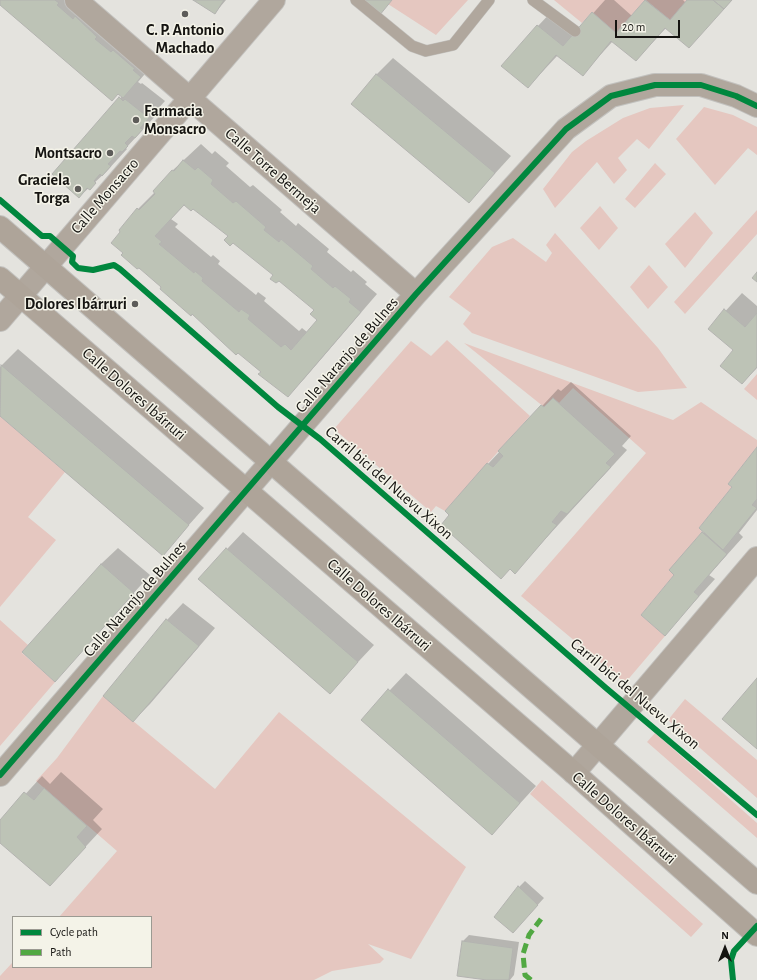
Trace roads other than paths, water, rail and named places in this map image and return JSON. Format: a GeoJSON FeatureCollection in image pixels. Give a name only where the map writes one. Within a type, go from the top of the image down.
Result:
{"type":"FeatureCollection","features":[{"type":"Feature","properties":{"kind":"street","name":"Calle Torre Bermeja"},"geometry":{"type":"LineString","coordinates":[[76,0],[416,294]]}},
{"type":"Feature","properties":{"kind":"street","name":"Calle Monsacro"},"geometry":{"type":"LineString","coordinates":[[0,320],[274,0]]}},
{"type":"Feature","properties":{"kind":"street","name":"Calle Naranjo de Bulnes"},"geometry":{"type":"LineString","coordinates":[[0,775],[416,294],[566,129],[611,96],[654,85],[701,85],[736,96],[757,106]]}},
{"type":"Feature","properties":{"kind":"street"},"geometry":{"type":"LineString","coordinates":[[0,227],[757,884]]}},
{"type":"Feature","properties":{"kind":"street","name":"Calle Dolores Ibárruri"},"geometry":{"type":"LineString","coordinates":[[0,278],[574,773],[757,935]]}},
{"type":"Feature","properties":{"kind":"street"},"geometry":{"type":"LineString","coordinates":[[574,773],[596,744],[757,558]]}},
{"type":"Feature","properties":{"kind":"lane"},"geometry":{"type":"LineString","coordinates":[[356,0],[412,46],[426,51],[453,45],[490,0]]}},
{"type":"Feature","properties":{"kind":"lane"},"geometry":{"type":"LineString","coordinates":[[533,0],[575,32]]}},
{"type":"Feature","properties":{"kind":"place","name":"C. P. Antonio Machado"},"geometry":{"type":"Point","coordinates":[185,14]}},
{"type":"Feature","properties":{"kind":"place","name":"Farmacia Monsacro"},"geometry":{"type":"Point","coordinates":[136,120]}},
{"type":"Feature","properties":{"kind":"place","name":"Montsacro"},"geometry":{"type":"Point","coordinates":[110,153]}},
{"type":"Feature","properties":{"kind":"place","name":"Graciela Torga"},"geometry":{"type":"Point","coordinates":[78,189]}},
{"type":"Feature","properties":{"kind":"place","name":"Dolores Ibárruri"},"geometry":{"type":"Point","coordinates":[135,304]}}]}
